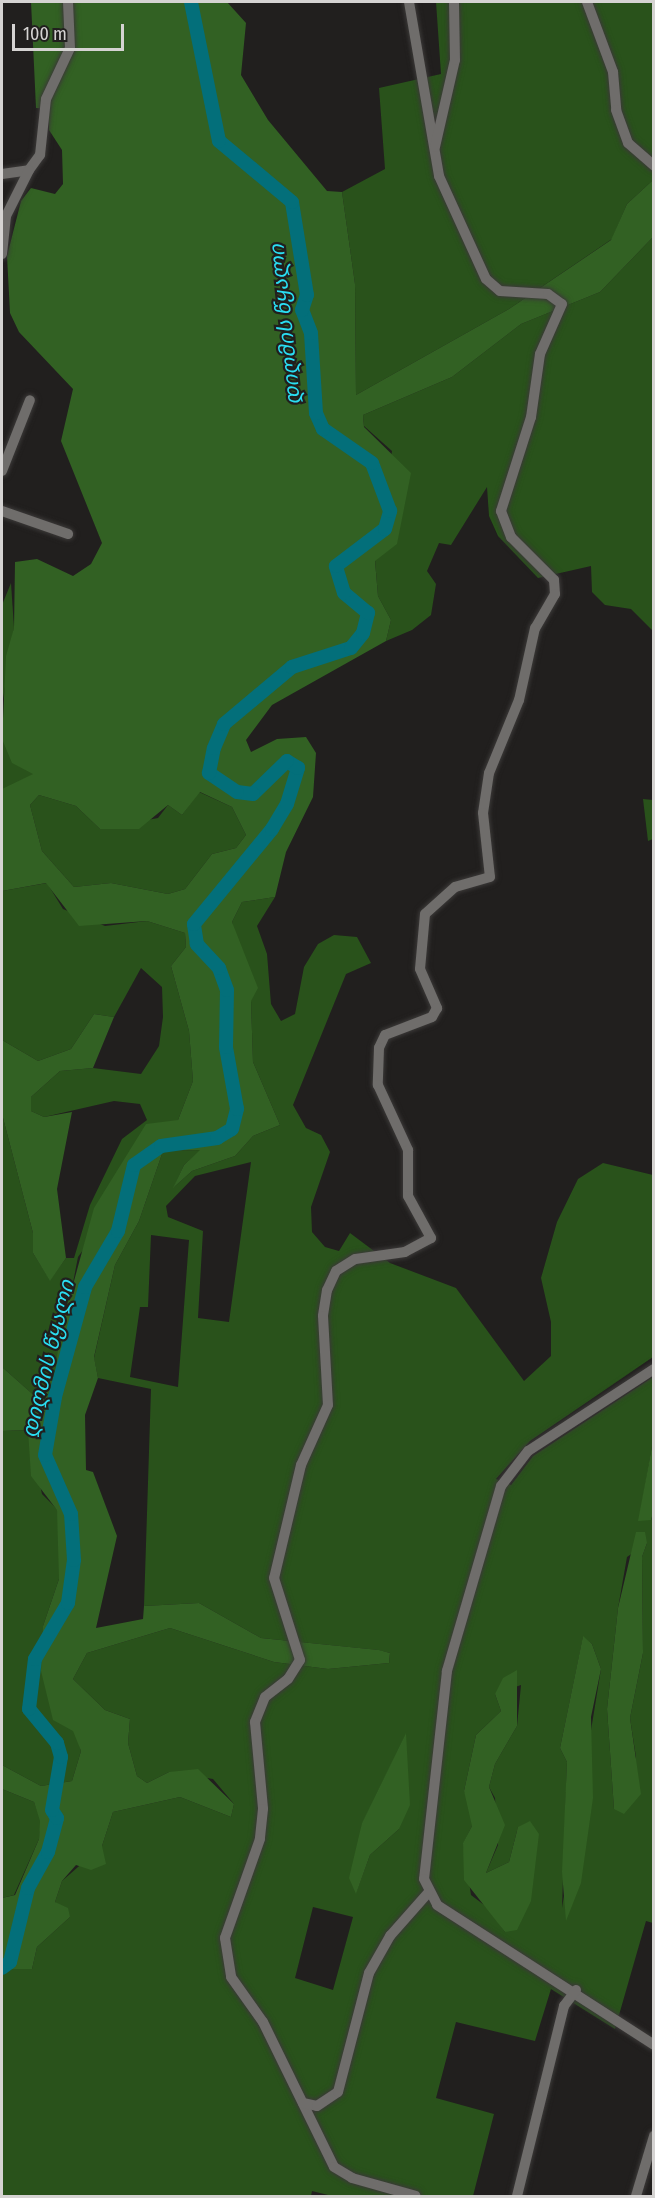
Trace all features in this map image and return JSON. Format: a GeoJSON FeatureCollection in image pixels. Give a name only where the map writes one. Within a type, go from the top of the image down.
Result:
{"type":"FeatureCollection","features":[{"type":"Feature","properties":{"kind":"street"},"geometry":{"type":"LineString","coordinates":[[2,254],[4,216],[40,154],[46,99],[69,48],[68,2]]}},
{"type":"Feature","properties":{"kind":"street"},"geometry":{"type":"LineString","coordinates":[[409,2],[446,196],[462,217],[486,279],[500,291],[548,294],[562,303],[540,354],[531,417],[501,505],[512,537],[546,568],[555,594],[535,628],[519,700],[489,773],[483,813],[490,877],[455,887],[425,914],[420,969],[437,1008],[432,1017],[385,1035],[379,1048],[378,1085],[408,1150],[408,1196],[431,1238],[405,1252],[355,1259],[336,1271],[327,1290],[323,1316],[328,1406],[301,1465],[274,1578],[300,1660],[288,1679],[265,1696],[255,1722],[263,1809],[260,1839],[225,1938],[231,1977],[263,2022],[334,2167],[352,2178],[416,2196]]}},
{"type":"Feature","properties":{"kind":"street"},"geometry":{"type":"LineString","coordinates":[[435,147],[455,60],[454,2]]}},
{"type":"Feature","properties":{"kind":"street"},"geometry":{"type":"LineString","coordinates":[[587,2],[613,72],[616,110],[628,143],[654,166]]}},
{"type":"Feature","properties":{"kind":"street"},"geometry":{"type":"LineString","coordinates":[[2,174],[29,170]]}},
{"type":"Feature","properties":{"kind":"street"},"geometry":{"type":"LineString","coordinates":[[3,466],[30,400]]}},
{"type":"Feature","properties":{"kind":"street"},"geometry":{"type":"LineString","coordinates":[[2,511],[68,534]]}},
{"type":"Feature","properties":{"kind":"street"},"geometry":{"type":"LineString","coordinates":[[654,1369],[528,1451],[501,1486],[447,1671],[429,1822],[428,1893],[437,1905],[576,1990],[654,2045]]}},
{"type":"Feature","properties":{"kind":"street"},"geometry":{"type":"LineString","coordinates":[[303,2103],[317,2106],[338,2092],[369,1973],[390,1936],[428,1893]]}},
{"type":"Feature","properties":{"kind":"street"},"geometry":{"type":"LineString","coordinates":[[517,2196],[564,2006],[576,1990]]}},
{"type":"Feature","properties":{"kind":"street"},"geometry":{"type":"LineString","coordinates":[[636,2196],[654,2136]]}},
{"type":"Feature","properties":{"kind":"green space"},"geometry":{"type":"Polygon","coordinates":[[[31,2],[227,2],[246,23],[241,75],[268,120],[327,191],[342,192],[355,284],[356,395],[509,309],[611,240],[627,204],[653,180],[653,237],[600,292],[521,324],[452,377],[363,415],[364,427],[411,473],[397,544],[375,561],[378,596],[391,620],[386,641],[272,705],[246,740],[251,752],[277,739],[306,737],[316,753],[313,797],[286,852],[275,897],[242,902],[232,922],[258,988],[251,1001],[253,1062],[280,1125],[253,1136],[235,1156],[192,1171],[173,1188],[184,1165],[200,1150],[163,1151],[139,1221],[115,1265],[94,1357],[98,1378],[85,1415],[86,1470],[93,1472],[117,1536],[96,1628],[143,1619],[144,1606],[199,1603],[261,1638],[379,1650],[390,1653],[389,1663],[328,1669],[274,1662],[170,1628],[87,1653],[73,1679],[105,1710],[130,1719],[128,1743],[137,1776],[147,1783],[169,1772],[198,1769],[234,1804],[231,1817],[180,1797],[113,1812],[102,1846],[106,1864],[91,1870],[76,1865],[62,1881],[55,1902],[68,1908],[70,1917],[37,1947],[32,1969],[2,1969],[2,1898],[15,1895],[39,1839],[40,1821],[34,1802],[2,1789],[2,1765],[41,1786],[72,1781],[81,1751],[73,1731],[53,1720],[41,1671],[43,1626],[59,1579],[57,1510],[31,1476],[28,1430],[2,1431],[2,1367],[37,1398],[55,1375],[60,1332],[94,1208],[146,1124],[178,1120],[193,1081],[189,1031],[171,966],[186,947],[185,933],[147,921],[79,926],[46,883],[2,891],[2,789],[33,774],[12,763],[2,739],[6,656],[14,628],[15,562],[37,559],[73,576],[91,564],[102,543],[61,441],[73,389],[19,332],[10,313],[7,256],[21,201],[31,188],[55,194],[63,184],[62,150],[49,130],[49,109],[36,108],[31,2]],[[200,792],[182,815],[168,805],[139,829],[100,829],[76,806],[39,795],[30,805],[42,851],[74,887],[111,883],[168,894],[185,889],[212,854],[236,848],[246,835],[232,807],[200,792]]]}},
{"type":"Feature","properties":{"kind":"green space"},"geometry":{"type":"Polygon","coordinates":[[[436,2],[653,2],[653,180],[627,204],[612,239],[509,309],[356,395],[355,284],[342,192],[385,169],[379,88],[441,74],[436,2]]]}},
{"type":"Feature","properties":{"kind":"green space"},"geometry":{"type":"Polygon","coordinates":[[[653,237],[653,631],[631,609],[605,605],[592,592],[591,566],[538,578],[498,536],[489,516],[487,487],[451,545],[439,543],[427,571],[436,584],[431,615],[412,630],[386,641],[391,620],[378,596],[375,560],[392,451],[364,426],[363,415],[452,377],[521,324],[600,292],[653,237]]]}},
{"type":"Feature","properties":{"kind":"green space"},"geometry":{"type":"Polygon","coordinates":[[[11,583],[14,628],[2,706],[2,605],[11,583]]]}},
{"type":"Feature","properties":{"kind":"green space"},"geometry":{"type":"Polygon","coordinates":[[[2,735],[34,774],[7,789],[2,789],[2,735]]]}},
{"type":"Feature","properties":{"kind":"green space"},"geometry":{"type":"Polygon","coordinates":[[[199,792],[232,807],[246,835],[236,848],[212,854],[185,889],[168,894],[111,883],[74,887],[42,851],[30,805],[39,795],[76,806],[100,829],[158,818],[168,805],[182,815],[199,792]]]}},
{"type":"Feature","properties":{"kind":"green space"},"geometry":{"type":"Polygon","coordinates":[[[643,799],[653,800],[653,839],[648,841],[643,799]]]}},
{"type":"Feature","properties":{"kind":"green space"},"geometry":{"type":"Polygon","coordinates":[[[47,883],[63,909],[105,926],[147,921],[185,933],[186,947],[171,966],[189,1031],[193,1081],[178,1120],[78,1257],[55,1375],[38,1399],[2,1367],[2,1114],[33,1233],[33,1253],[50,1280],[66,1258],[74,1258],[90,1205],[122,1139],[147,1120],[140,1104],[114,1101],[44,1117],[31,1111],[31,1097],[60,1071],[93,1068],[141,1074],[159,1046],[163,1017],[162,987],[141,968],[114,1017],[94,1014],[71,1049],[38,1061],[2,1040],[2,891],[47,883]]]}},
{"type":"Feature","properties":{"kind":"green space"},"geometry":{"type":"Polygon","coordinates":[[[275,897],[257,926],[267,954],[271,1004],[281,1021],[295,1014],[304,967],[318,944],[334,935],[357,937],[371,963],[346,974],[293,1105],[306,1128],[321,1135],[330,1152],[311,1207],[312,1232],[325,1247],[339,1251],[350,1233],[390,1263],[456,1288],[524,1381],[551,1356],[551,1322],[541,1278],[557,1222],[578,1179],[603,1163],[653,1175],[653,1357],[530,1441],[496,1479],[511,1485],[533,1456],[653,1377],[653,1441],[639,1520],[651,1520],[653,1513],[653,1923],[646,1921],[615,2029],[551,1989],[535,2041],[456,2022],[436,2098],[494,2114],[473,2196],[332,2196],[312,2191],[311,2196],[2,2196],[2,1969],[32,1969],[37,1947],[70,1917],[55,1902],[62,1881],[102,1846],[113,1812],[180,1797],[231,1817],[234,1804],[213,1779],[169,1772],[147,1783],[137,1776],[128,1743],[130,1719],[105,1710],[73,1679],[87,1653],[170,1628],[274,1662],[328,1669],[389,1663],[390,1653],[378,1650],[261,1638],[199,1603],[144,1606],[151,1389],[98,1378],[94,1358],[115,1265],[139,1221],[163,1151],[201,1150],[184,1165],[174,1187],[192,1171],[235,1156],[253,1136],[280,1125],[253,1062],[251,1001],[232,922],[242,902],[275,897]],[[251,1162],[195,1176],[166,1206],[168,1217],[203,1231],[198,1318],[229,1322],[251,1162]],[[151,1235],[148,1307],[140,1307],[130,1377],[178,1387],[189,1240],[151,1235]],[[647,1543],[627,1557],[618,1608],[607,1709],[614,1809],[636,1757],[630,1718],[643,1653],[642,1557],[647,1543]],[[583,1637],[560,1748],[567,1762],[562,1908],[601,1669],[592,1644],[583,1637]],[[521,1685],[495,1694],[501,1711],[476,1735],[464,1791],[472,1807],[472,1826],[463,1844],[471,1895],[488,1908],[505,1932],[518,1827],[509,1862],[486,1873],[498,1845],[495,1798],[489,1787],[495,1764],[517,1726],[521,1685]],[[406,1734],[362,1824],[356,1893],[370,1855],[399,1829],[406,1734]],[[313,1907],[295,1978],[333,1990],[353,1917],[313,1907]]]}},
{"type":"Feature","properties":{"kind":"green space"},"geometry":{"type":"Polygon","coordinates":[[[94,1014],[114,1017],[93,1068],[60,1071],[31,1097],[31,1111],[44,1117],[72,1112],[57,1189],[66,1258],[50,1281],[33,1253],[33,1233],[2,1114],[2,1040],[38,1061],[71,1049],[94,1014]]]}},
{"type":"Feature","properties":{"kind":"green space"},"geometry":{"type":"Polygon","coordinates":[[[28,1430],[42,1494],[57,1509],[61,1532],[59,1579],[43,1626],[81,1751],[72,1781],[41,1786],[2,1765],[2,1431],[28,1430]]]}},
{"type":"Feature","properties":{"kind":"green space"},"geometry":{"type":"Polygon","coordinates":[[[653,1441],[653,1513],[651,1520],[638,1521],[653,1441]]]}},
{"type":"Feature","properties":{"kind":"green space"},"geometry":{"type":"Polygon","coordinates":[[[636,1532],[645,1532],[647,1543],[642,1557],[643,1653],[630,1718],[641,1794],[624,1814],[614,1809],[607,1709],[618,1608],[636,1532]]]}},
{"type":"Feature","properties":{"kind":"green space"},"geometry":{"type":"Polygon","coordinates":[[[583,1636],[592,1644],[601,1669],[591,1717],[593,1798],[581,1883],[566,1921],[562,1872],[567,1762],[560,1748],[583,1636]]]}},
{"type":"Feature","properties":{"kind":"green space"},"geometry":{"type":"Polygon","coordinates":[[[517,1670],[517,1726],[495,1764],[489,1787],[505,1825],[486,1873],[509,1862],[518,1827],[530,1821],[539,1834],[531,1901],[517,1930],[505,1932],[464,1880],[463,1843],[472,1826],[464,1791],[476,1735],[501,1711],[495,1694],[503,1678],[517,1670]]]}},
{"type":"Feature","properties":{"kind":"green space"},"geometry":{"type":"Polygon","coordinates":[[[406,1733],[410,1805],[399,1829],[370,1855],[356,1894],[349,1878],[362,1823],[406,1733]]]}},
{"type":"Feature","properties":{"kind":"green space"},"geometry":{"type":"Polygon","coordinates":[[[2,1789],[34,1802],[41,1821],[39,1839],[14,1895],[2,1898],[2,1789]]]}},
{"type":"Feature","properties":{"kind":"waterway","name":"დიღმის წყალი"},"geometry":{"type":"LineString","coordinates":[[2,1968],[10,1962],[28,1888],[48,1852],[57,1818],[52,1810],[61,1757],[57,1743],[29,1709],[35,1659],[68,1603],[74,1560],[71,1514],[45,1455],[55,1397],[85,1287],[118,1231],[134,1165],[161,1146],[217,1138],[232,1129],[237,1109],[226,1047],[227,990],[219,968],[197,944],[194,924],[272,829],[287,804],[298,768],[287,761],[253,794],[237,792],[209,773],[214,748],[224,724],[292,667],[351,648],[363,633],[368,613],[344,593],[336,566],[385,529],[390,511],[372,463],[323,429],[316,413],[311,333],[302,310],[307,295],[292,202],[219,141],[191,2]]}}]}
